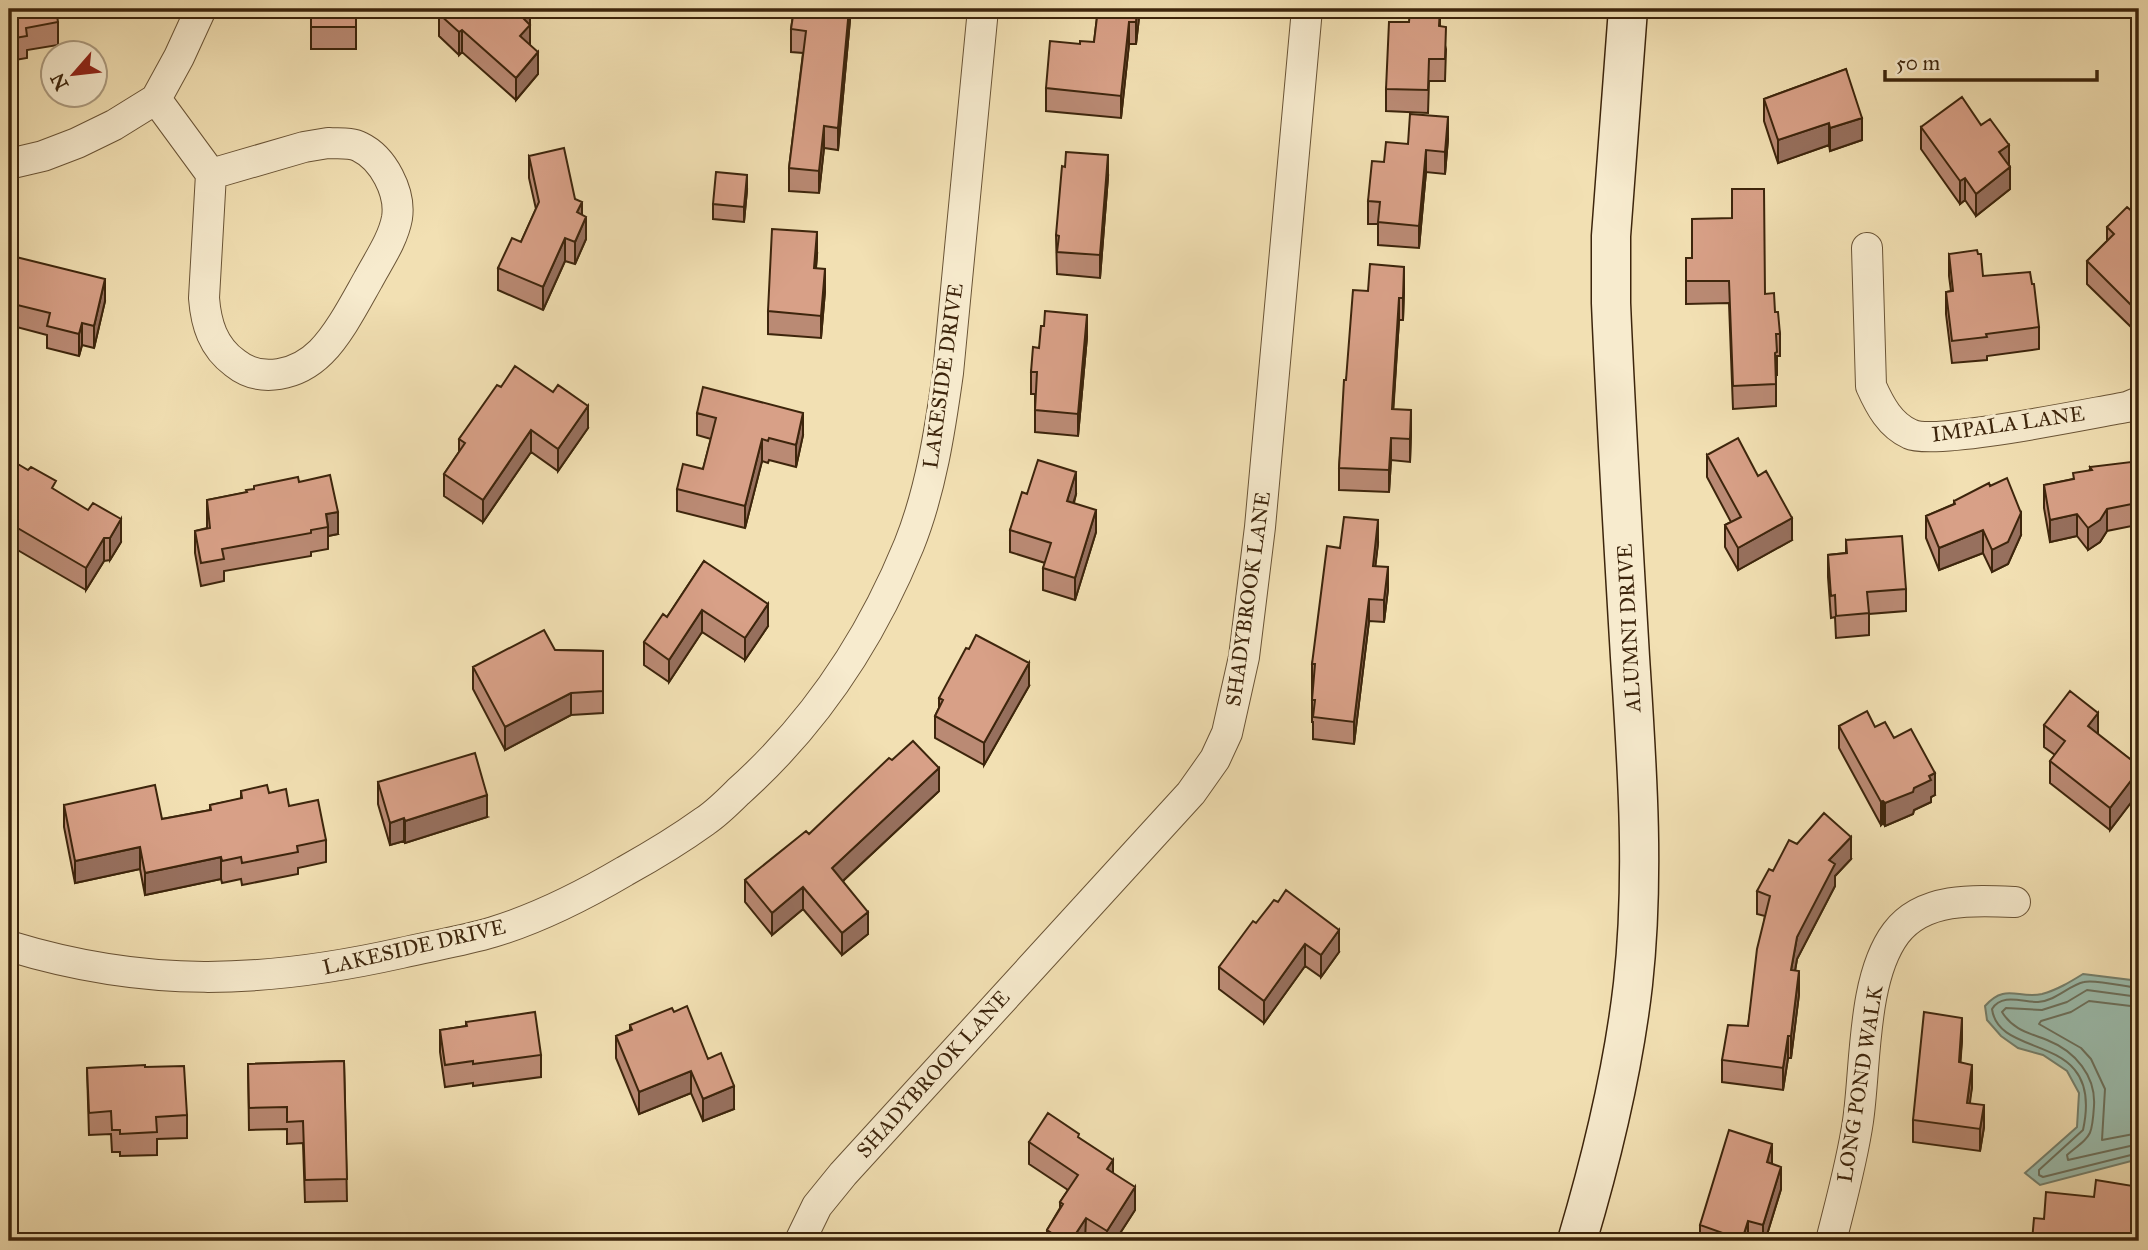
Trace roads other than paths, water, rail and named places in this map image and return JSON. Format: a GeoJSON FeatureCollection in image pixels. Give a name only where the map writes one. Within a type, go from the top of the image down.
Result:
{"type":"FeatureCollection","features":[{"type":"Feature","properties":{"kind":"main road","name":"ALUMNI DRIVE"},"geometry":{"type":"LineString","coordinates":[[1577,1241],[1601,1160],[1616,1088],[1633,984],[1637,913],[1639,854],[1636,755],[1611,303],[1611,236],[1628,9]]}},
{"type":"Feature","properties":{"kind":"street"},"geometry":{"type":"LineString","coordinates":[[9,164],[43,156],[77,143],[114,125],[156,99],[201,9]]}},
{"type":"Feature","properties":{"kind":"street","name":"LAKESIDE DRIVE"},"geometry":{"type":"LineString","coordinates":[[9,946],[51,959],[107,970],[222,978],[283,975],[344,966],[494,932],[588,893],[650,857],[708,820],[773,761],[798,733],[860,645],[910,542],[928,484],[948,373],[983,9]]}},
{"type":"Feature","properties":{"kind":"street","name":"SHADYBROOK LANE"},"geometry":{"type":"LineString","coordinates":[[800,1241],[817,1206],[843,1174],[1191,793],[1215,759],[1227,733],[1244,657],[1260,527],[1307,9]]}},
{"type":"Feature","properties":{"kind":"street"},"geometry":{"type":"LineString","coordinates":[[156,99],[211,174],[204,298],[205,317],[218,347],[242,369],[263,376],[293,371],[321,353],[354,305],[393,233],[398,205],[389,178],[375,156],[357,145],[328,143],[304,147],[211,174]]}},
{"type":"Feature","properties":{"kind":"street","name":"IMPALA LANE"},"geometry":{"type":"LineString","coordinates":[[1867,248],[1871,386],[1892,422],[1912,436],[1941,437],[2015,426],[2127,407],[2139,402]]}},
{"type":"Feature","properties":{"kind":"street","name":"LONG POND WALK"},"geometry":{"type":"LineString","coordinates":[[1830,1241],[1849,1170],[1858,1120],[1872,993],[1883,955],[1897,932],[1916,915],[1948,903],[1979,900],[2015,902]]}},
{"type":"Feature","properties":{"kind":"water"},"geometry":{"type":"Polygon","coordinates":[[[2083,974],[2139,981],[2139,1159],[2040,1185],[2025,1173],[2077,1127],[2079,1093],[2067,1071],[2043,1055],[2018,1048],[2001,1036],[1987,1020],[1985,1006],[2005,993],[2042,994],[2083,974]]]}}]}
